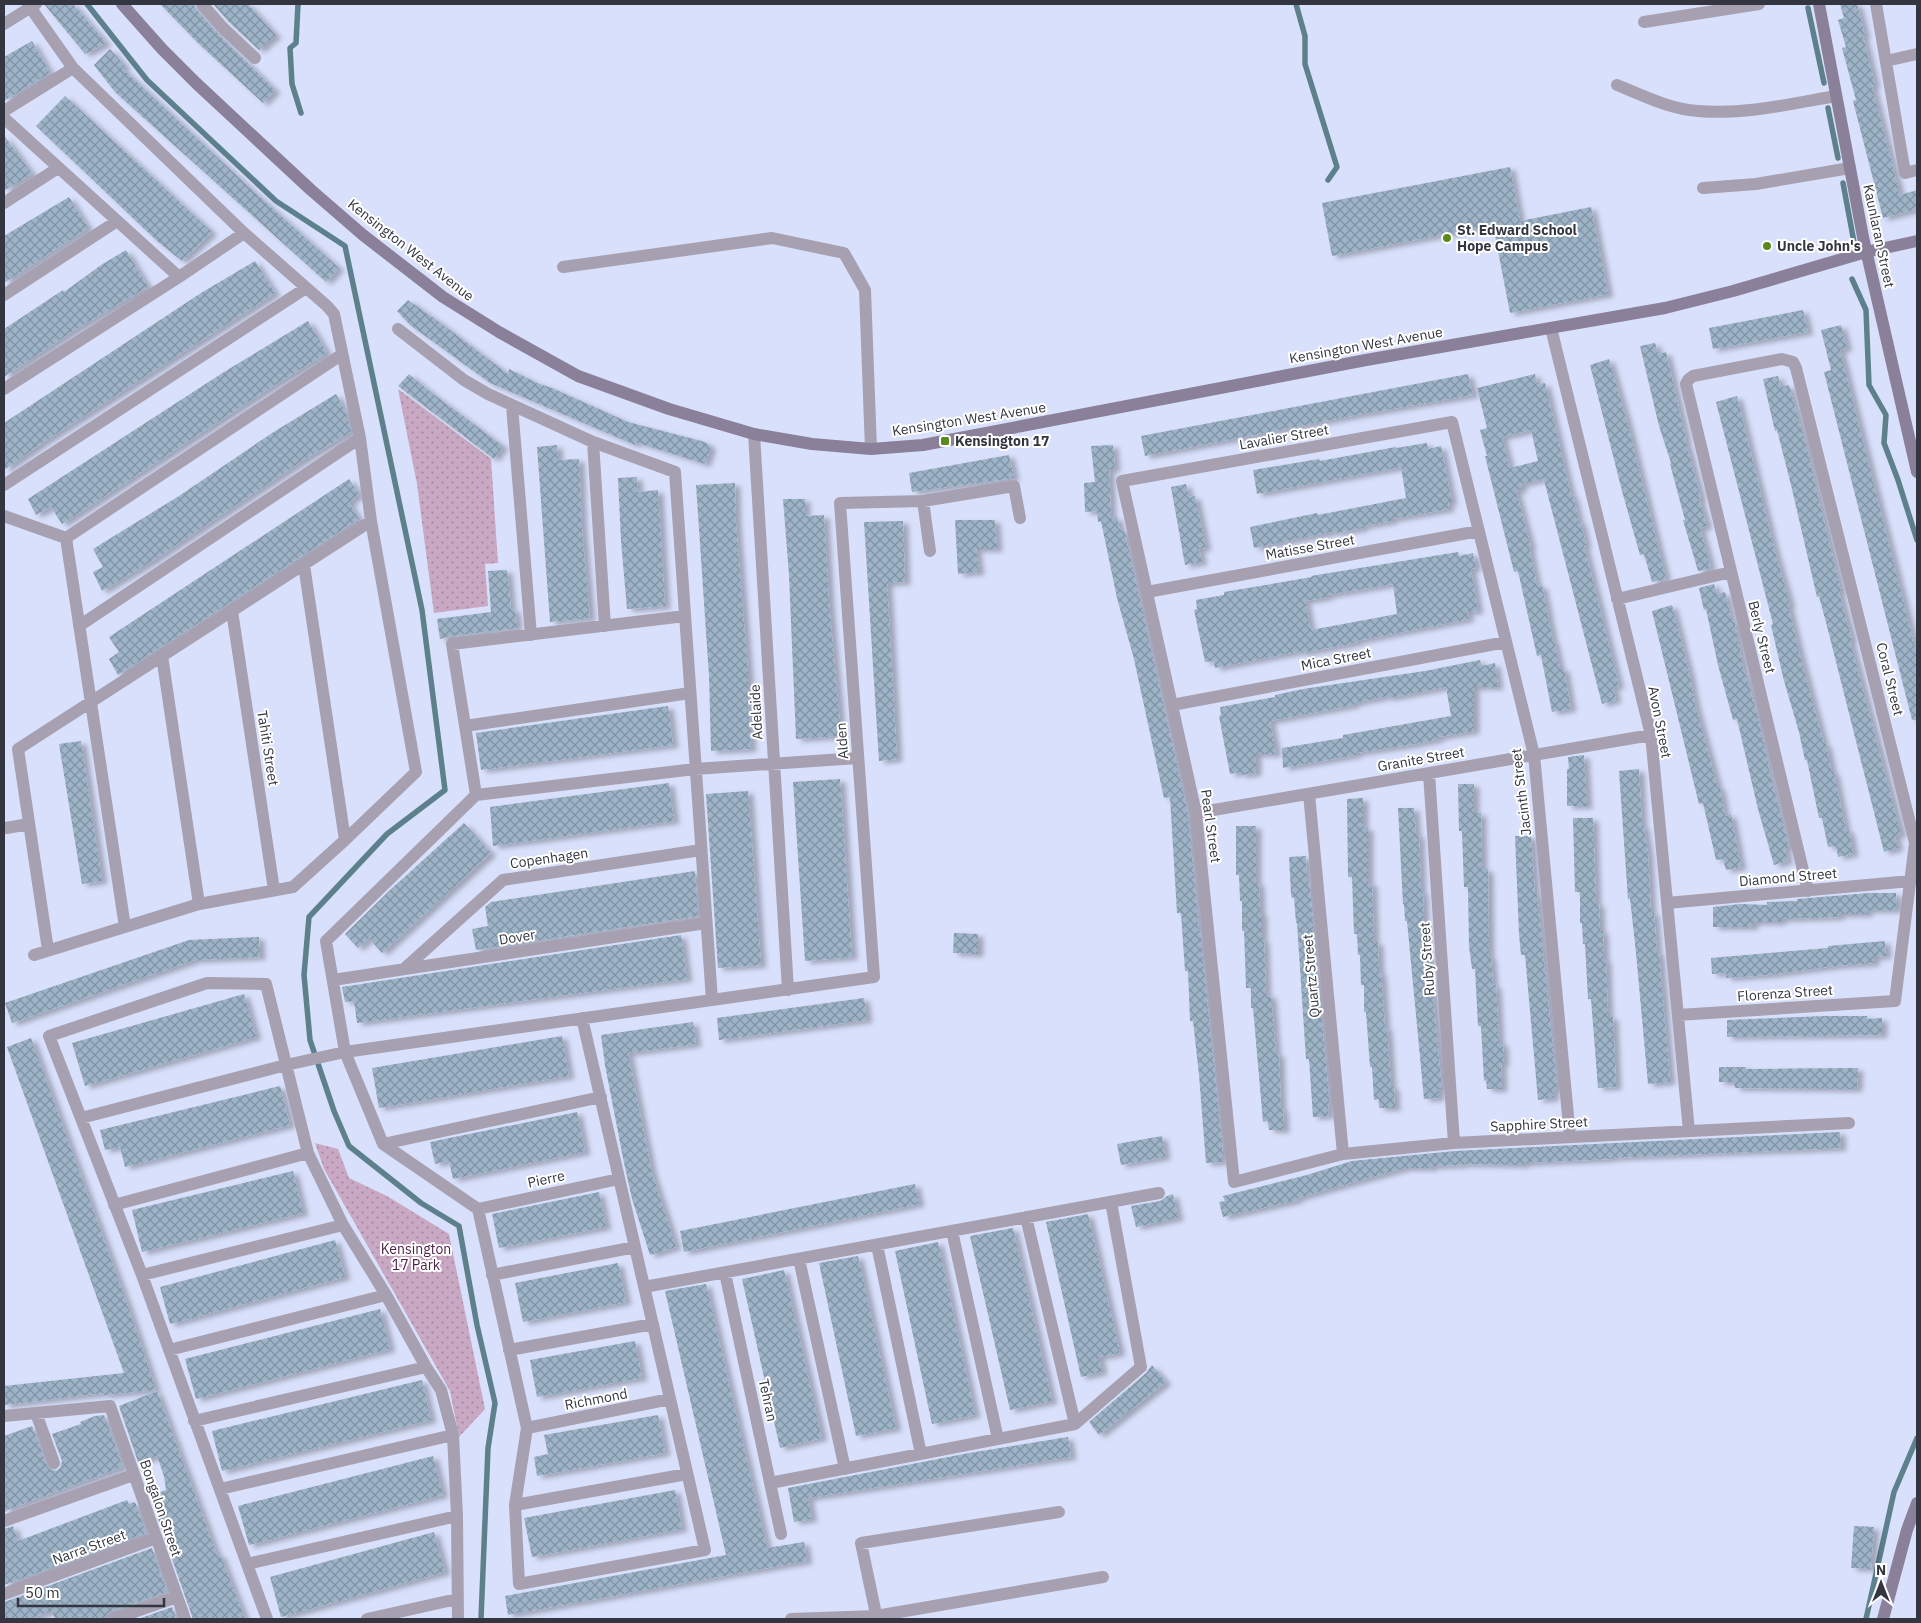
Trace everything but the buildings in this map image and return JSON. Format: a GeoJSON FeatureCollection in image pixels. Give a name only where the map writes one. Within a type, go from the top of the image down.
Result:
{"type":"FeatureCollection","features":[{"type":"Feature","properties":{"kind":"street","name":"Kensington West Avenue"},"geometry":{"type":"LineString","coordinates":[[122,4],[162,49],[311,190],[442,297],[498,332],[578,376],[669,409],[754,434],[812,444],[871,449],[923,445],[1366,360],[1664,308],[1733,292],[1866,252],[1917,241]]}},
{"type":"Feature","properties":{"kind":"street"},"geometry":{"type":"LineString","coordinates":[[202,4],[223,28],[255,58]]}},
{"type":"Feature","properties":{"kind":"street"},"geometry":{"type":"LineString","coordinates":[[1644,22],[1759,4]]}},
{"type":"Feature","properties":{"kind":"street","name":"Kaunlaran Street"},"geometry":{"type":"LineString","coordinates":[[1819,4],[1866,252],[1917,472]]}},
{"type":"Feature","properties":{"kind":"street"},"geometry":{"type":"LineString","coordinates":[[1876,4],[1905,173],[1917,170]]}},
{"type":"Feature","properties":{"kind":"street"},"geometry":{"type":"LineString","coordinates":[[4,24],[33,6],[73,68],[244,233],[334,314],[341,355],[360,438],[371,521],[416,772],[293,887],[200,904],[34,955]]}},
{"type":"Feature","properties":{"kind":"street"},"geometry":{"type":"LineString","coordinates":[[1886,61],[1917,54]]}},
{"type":"Feature","properties":{"kind":"street"},"geometry":{"type":"LineString","coordinates":[[4,111],[73,68]]}},
{"type":"Feature","properties":{"kind":"street"},"geometry":{"type":"LineString","coordinates":[[1617,85],[1660,102],[1696,111],[1743,112],[1836,96]]}},
{"type":"Feature","properties":{"kind":"street"},"geometry":{"type":"LineString","coordinates":[[4,118],[179,277]]}},
{"type":"Feature","properties":{"kind":"street"},"geometry":{"type":"LineString","coordinates":[[4,203],[58,168]]}},
{"type":"Feature","properties":{"kind":"street"},"geometry":{"type":"LineString","coordinates":[[1703,188],[1756,184],[1850,168]]}},
{"type":"Feature","properties":{"kind":"street"},"geometry":{"type":"LineString","coordinates":[[4,295],[117,221]]}},
{"type":"Feature","properties":{"kind":"street"},"geometry":{"type":"LineString","coordinates":[[4,389],[244,233]]}},
{"type":"Feature","properties":{"kind":"street"},"geometry":{"type":"LineString","coordinates":[[563,267],[772,238],[844,253],[865,290],[871,449]]}},
{"type":"Feature","properties":{"kind":"street"},"geometry":{"type":"LineString","coordinates":[[4,486],[306,288]]}},
{"type":"Feature","properties":{"kind":"street","name":"Avon Street"},"geometry":{"type":"LineString","coordinates":[[1551,328],[1651,735],[1689,1131]]}},
{"type":"Feature","properties":{"kind":"street"},"geometry":{"type":"LineString","coordinates":[[398,329],[464,380],[512,406],[593,442],[674,472],[712,1000]]}},
{"type":"Feature","properties":{"kind":"street"},"geometry":{"type":"LineString","coordinates":[[66,538],[341,355]]}},
{"type":"Feature","properties":{"kind":"street","name":"Coral Street"},"geometry":{"type":"LineString","coordinates":[[1687,391],[1686,384],[1693,376],[1782,359],[1793,362],[1796,368],[1916,843],[1895,1001]]}},
{"type":"Feature","properties":{"kind":"street","name":"Berly Street"},"geometry":{"type":"LineString","coordinates":[[1687,391],[1808,891]]}},
{"type":"Feature","properties":{"kind":"street"},"geometry":{"type":"LineString","coordinates":[[512,406],[531,635]]}},
{"type":"Feature","properties":{"kind":"street","name":"Lavalier Street"},"geometry":{"type":"LineString","coordinates":[[1122,481],[1452,422]]}},
{"type":"Feature","properties":{"kind":"street","name":"Jacinth Street"},"geometry":{"type":"LineString","coordinates":[[1452,422],[1534,755],[1570,1137]]}},
{"type":"Feature","properties":{"kind":"street","name":"Adelaide"},"geometry":{"type":"LineString","coordinates":[[754,434],[788,990]]}},
{"type":"Feature","properties":{"kind":"street"},"geometry":{"type":"LineString","coordinates":[[79,626],[360,438]]}},
{"type":"Feature","properties":{"kind":"street"},"geometry":{"type":"LineString","coordinates":[[593,442],[605,626]]}},
{"type":"Feature","properties":{"kind":"street","name":"Pearl Street"},"geometry":{"type":"LineString","coordinates":[[1122,481],[1196,813],[1234,1182]]}},
{"type":"Feature","properties":{"kind":"street"},"geometry":{"type":"LineString","coordinates":[[930,551],[923,501],[1014,486],[1020,518]]}},
{"type":"Feature","properties":{"kind":"street","name":"Alden"},"geometry":{"type":"LineString","coordinates":[[788,990],[874,977],[840,503],[923,501]]}},
{"type":"Feature","properties":{"kind":"street"},"geometry":{"type":"LineString","coordinates":[[4,516],[66,538]]}},
{"type":"Feature","properties":{"kind":"street"},"geometry":{"type":"LineString","coordinates":[[48,950],[18,749],[371,521]]}},
{"type":"Feature","properties":{"kind":"street","name":"Matisse Street"},"geometry":{"type":"LineString","coordinates":[[1147,592],[1479,531]]}},
{"type":"Feature","properties":{"kind":"street"},"geometry":{"type":"LineString","coordinates":[[66,538],[125,927]]}},
{"type":"Feature","properties":{"kind":"street"},"geometry":{"type":"LineString","coordinates":[[304,565],[345,840]]}},
{"type":"Feature","properties":{"kind":"street"},"geometry":{"type":"LineString","coordinates":[[1617,599],[1731,572]]}},
{"type":"Feature","properties":{"kind":"street","name":"Tahiti Street"},"geometry":{"type":"LineString","coordinates":[[232,611],[274,890]]}},
{"type":"Feature","properties":{"kind":"street"},"geometry":{"type":"LineString","coordinates":[[476,795],[452,644],[685,616]]}},
{"type":"Feature","properties":{"kind":"street","name":"Mica Street"},"geometry":{"type":"LineString","coordinates":[[1172,705],[1506,642]]}},
{"type":"Feature","properties":{"kind":"street"},"geometry":{"type":"LineString","coordinates":[[162,656],[200,904]]}},
{"type":"Feature","properties":{"kind":"street"},"geometry":{"type":"LineString","coordinates":[[465,726],[690,693]]}},
{"type":"Feature","properties":{"kind":"street","name":"Granite Street"},"geometry":{"type":"LineString","coordinates":[[1196,813],[1651,735]]}},
{"type":"Feature","properties":{"kind":"street"},"geometry":{"type":"LineString","coordinates":[[582,1018],[705,1550],[519,1584],[515,1505],[526,1428],[478,1209],[383,1144],[345,1052],[326,941],[476,795],[695,769],[858,758]]}},
{"type":"Feature","properties":{"kind":"street","name":"Ruby Street"},"geometry":{"type":"LineString","coordinates":[[1429,773],[1454,1143]]}},
{"type":"Feature","properties":{"kind":"street","name":"Quartz Street"},"geometry":{"type":"LineString","coordinates":[[1309,794],[1342,1154]]}},
{"type":"Feature","properties":{"kind":"street"},"geometry":{"type":"LineString","coordinates":[[6,828],[29,824]]}},
{"type":"Feature","properties":{"kind":"street","name":"Copenhagen"},"geometry":{"type":"LineString","coordinates":[[404,969],[503,880],[701,850]]}},
{"type":"Feature","properties":{"kind":"street","name":"Diamond Street"},"geometry":{"type":"LineString","coordinates":[[1667,903],[1911,882]]}},
{"type":"Feature","properties":{"kind":"street","name":"Dover"},"geometry":{"type":"LineString","coordinates":[[333,980],[706,923]]}},
{"type":"Feature","properties":{"kind":"street"},"geometry":{"type":"LineString","coordinates":[[267,1619],[142,1276],[49,1036],[207,982],[266,984],[292,1064],[308,1153],[343,1225],[441,1390],[453,1435],[457,1516],[458,1619]]}},
{"type":"Feature","properties":{"kind":"street"},"geometry":{"type":"LineString","coordinates":[[81,1118],[345,1052],[788,990]]}},
{"type":"Feature","properties":{"kind":"street","name":"Florenza Street"},"geometry":{"type":"LineString","coordinates":[[1678,1015],[1895,1001]]}},
{"type":"Feature","properties":{"kind":"street"},"geometry":{"type":"LineString","coordinates":[[383,1144],[600,1097]]}},
{"type":"Feature","properties":{"kind":"street","name":"Sapphire Street"},"geometry":{"type":"LineString","coordinates":[[1234,1182],[1342,1154],[1454,1143],[1849,1123]]}},
{"type":"Feature","properties":{"kind":"street"},"geometry":{"type":"LineString","coordinates":[[114,1205],[308,1153]]}},
{"type":"Feature","properties":{"kind":"street","name":"Pierre"},"geometry":{"type":"LineString","coordinates":[[478,1209],[619,1179]]}},
{"type":"Feature","properties":{"kind":"street"},"geometry":{"type":"LineString","coordinates":[[644,1287],[1159,1193]]}},
{"type":"Feature","properties":{"kind":"street"},"geometry":{"type":"LineString","coordinates":[[770,1484],[1075,1424],[1141,1367],[1112,1202]]}},
{"type":"Feature","properties":{"kind":"street"},"geometry":{"type":"LineString","coordinates":[[1026,1217],[1075,1424]]}},
{"type":"Feature","properties":{"kind":"street"},"geometry":{"type":"LineString","coordinates":[[142,1276],[343,1225]]}},
{"type":"Feature","properties":{"kind":"street"},"geometry":{"type":"LineString","coordinates":[[952,1231],[998,1439]]}},
{"type":"Feature","properties":{"kind":"street"},"geometry":{"type":"LineString","coordinates":[[877,1245],[921,1454]]}},
{"type":"Feature","properties":{"kind":"street"},"geometry":{"type":"LineString","coordinates":[[492,1275],[635,1247]]}},
{"type":"Feature","properties":{"kind":"street"},"geometry":{"type":"LineString","coordinates":[[799,1259],[845,1469]]}},
{"type":"Feature","properties":{"kind":"street","name":"Tehran"},"geometry":{"type":"LineString","coordinates":[[725,1273],[781,1534]]}},
{"type":"Feature","properties":{"kind":"street"},"geometry":{"type":"LineString","coordinates":[[169,1350],[386,1295]]}},
{"type":"Feature","properties":{"kind":"street"},"geometry":{"type":"LineString","coordinates":[[509,1350],[653,1324]]}},
{"type":"Feature","properties":{"kind":"street"},"geometry":{"type":"LineString","coordinates":[[194,1421],[426,1367]]}},
{"type":"Feature","properties":{"kind":"street","name":"Richmond"},"geometry":{"type":"LineString","coordinates":[[526,1428],[670,1400]]}},
{"type":"Feature","properties":{"kind":"street","name":"Bongalon Street"},"geometry":{"type":"LineString","coordinates":[[36,1413],[110,1406],[185,1619]]}},
{"type":"Feature","properties":{"kind":"street"},"geometry":{"type":"LineString","coordinates":[[4,1416],[36,1413],[54,1463]]}},
{"type":"Feature","properties":{"kind":"street"},"geometry":{"type":"LineString","coordinates":[[220,1489],[453,1435]]}},
{"type":"Feature","properties":{"kind":"street"},"geometry":{"type":"LineString","coordinates":[[515,1505],[687,1474]]}},
{"type":"Feature","properties":{"kind":"street"},"geometry":{"type":"LineString","coordinates":[[4,1521],[133,1475]]}},
{"type":"Feature","properties":{"kind":"street"},"geometry":{"type":"LineString","coordinates":[[1883,1619],[1907,1530],[1917,1502]]}},
{"type":"Feature","properties":{"kind":"street"},"geometry":{"type":"LineString","coordinates":[[877,1618],[860,1543],[1059,1512]]}},
{"type":"Feature","properties":{"kind":"street"},"geometry":{"type":"LineString","coordinates":[[247,1564],[457,1516]]}},
{"type":"Feature","properties":{"kind":"street","name":"Narra Street"},"geometry":{"type":"LineString","coordinates":[[4,1594],[156,1538]]}},
{"type":"Feature","properties":{"kind":"street"},"geometry":{"type":"LineString","coordinates":[[791,1619],[877,1618],[1103,1577]]}},
{"type":"Feature","properties":{"kind":"street"},"geometry":{"type":"LineString","coordinates":[[114,1619],[177,1598]]}},
{"type":"Feature","properties":{"kind":"street"},"geometry":{"type":"LineString","coordinates":[[367,1619],[457,1599]]}},
{"type":"Feature","properties":{"kind":"green space"},"geometry":{"type":"Polygon","coordinates":[[[398,389],[491,459],[498,563],[485,564],[488,606],[434,613],[417,484],[398,389]]]}},
{"type":"Feature","properties":{"kind":"green space","name":"Kensington 17 Park"},"geometry":{"type":"Polygon","coordinates":[[[315,1143],[338,1149],[349,1178],[387,1196],[449,1234],[485,1409],[459,1437],[450,1391],[324,1169],[315,1143]]]}},
{"type":"Feature","properties":{"kind":"waterway"},"geometry":{"type":"LineString","coordinates":[[87,4],[147,80],[276,201],[345,246],[422,610],[445,790],[387,834],[309,917],[304,975],[310,1040],[334,1111],[349,1146],[421,1203],[459,1226],[477,1325],[495,1403],[488,1448],[481,1619]]}},
{"type":"Feature","properties":{"kind":"waterway"},"geometry":{"type":"LineString","coordinates":[[298,4],[296,43],[290,48],[292,84],[301,113]]}},
{"type":"Feature","properties":{"kind":"waterway"},"geometry":{"type":"LineString","coordinates":[[1296,4],[1305,36],[1305,64],[1337,167],[1328,180]]}},
{"type":"Feature","properties":{"kind":"waterway"},"geometry":{"type":"LineString","coordinates":[[1808,8],[1824,83]]}},
{"type":"Feature","properties":{"kind":"waterway"},"geometry":{"type":"LineString","coordinates":[[1828,108],[1838,158]]}},
{"type":"Feature","properties":{"kind":"waterway"},"geometry":{"type":"LineString","coordinates":[[1843,183],[1854,242]]}},
{"type":"Feature","properties":{"kind":"waterway"},"geometry":{"type":"LineString","coordinates":[[1852,279],[1866,310],[1869,385],[1886,415],[1884,443],[1917,540]]}},
{"type":"Feature","properties":{"kind":"waterway"},"geometry":{"type":"LineString","coordinates":[[1866,1619],[1894,1492],[1917,1438]]}},
{"type":"Feature","properties":{"kind":"place","name":"St. Edward School Hope Campus"},"geometry":{"type":"Point","coordinates":[1447,238]}},
{"type":"Feature","properties":{"kind":"place","name":"Uncle John's"},"geometry":{"type":"Point","coordinates":[1767,246]}},
{"type":"Feature","properties":{"kind":"place","name":"Kensington 17"},"geometry":{"type":"Point","coordinates":[945,441]}}]}
